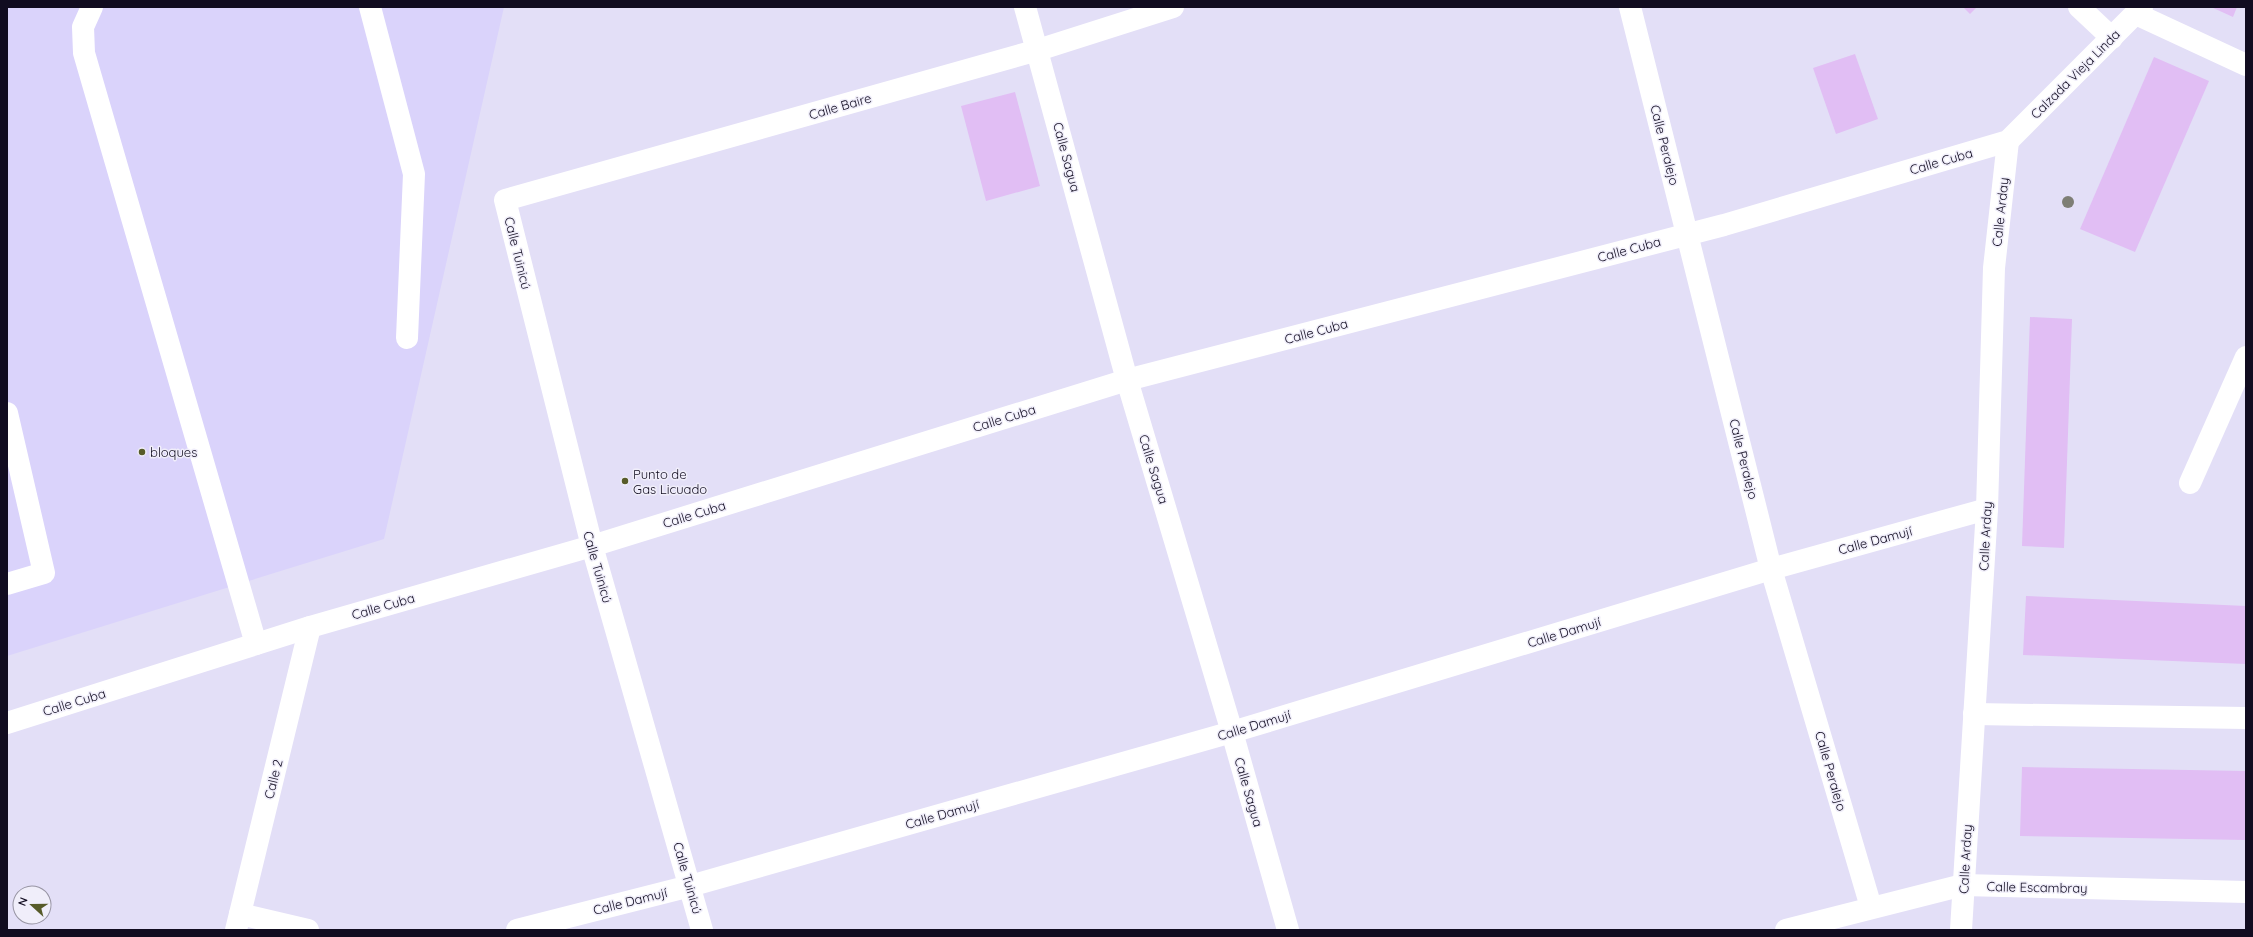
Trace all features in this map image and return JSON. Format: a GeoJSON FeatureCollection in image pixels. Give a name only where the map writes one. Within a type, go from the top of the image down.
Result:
{"type":"FeatureCollection","features":[{"type":"Feature","properties":{"kind":"street"},"geometry":{"type":"LineString","coordinates":[[92,7],[83,27],[84,53],[256,644]]}},
{"type":"Feature","properties":{"kind":"street"},"geometry":{"type":"LineString","coordinates":[[370,7],[414,174],[407,338]]}},
{"type":"Feature","properties":{"kind":"street","name":"Calle Sagua"},"geometry":{"type":"LineString","coordinates":[[1025,7],[1127,380],[1232,732],[1288,930]]}},
{"type":"Feature","properties":{"kind":"street","name":"Calle Baire"},"geometry":{"type":"LineString","coordinates":[[505,200],[1038,50],[1173,7]]}},
{"type":"Feature","properties":{"kind":"street","name":"Calle Peralejo"},"geometry":{"type":"LineString","coordinates":[[1630,7],[1771,569],[1871,907]]}},
{"type":"Feature","properties":{"kind":"street"},"geometry":{"type":"LineString","coordinates":[[2079,7],[2112,38]]}},
{"type":"Feature","properties":{"kind":"street"},"geometry":{"type":"LineString","coordinates":[[2139,10],[2246,65]]}},
{"type":"Feature","properties":{"kind":"street","name":"Calzada Vieja Linda"},"geometry":{"type":"LineString","coordinates":[[2008,141],[2139,10]]}},
{"type":"Feature","properties":{"kind":"street","name":"Calle Cuba"},"geometry":{"type":"LineString","coordinates":[[7,723],[310,627],[592,546],[1127,380],[1687,234],[2008,141]]}},
{"type":"Feature","properties":{"kind":"street","name":"Calle Arday"},"geometry":{"type":"LineString","coordinates":[[1961,930],[1987,509],[1994,268],[2008,141]]}},
{"type":"Feature","properties":{"kind":"street","name":"Calle Tuinicú"},"geometry":{"type":"LineString","coordinates":[[505,200],[592,546],[702,930]]}},
{"type":"Feature","properties":{"kind":"street"},"geometry":{"type":"LineString","coordinates":[[2190,483],[2246,357]]}},
{"type":"Feature","properties":{"kind":"street"},"geometry":{"type":"LineString","coordinates":[[7,413],[44,573],[7,584]]}},
{"type":"Feature","properties":{"kind":"street","name":"Calle Damují"},"geometry":{"type":"LineString","coordinates":[[517,930],[690,886],[1232,732],[1771,569],[1987,509]]}},
{"type":"Feature","properties":{"kind":"street","name":"Calle 2"},"geometry":{"type":"LineString","coordinates":[[238,922],[310,627]]}},
{"type":"Feature","properties":{"kind":"street"},"geometry":{"type":"LineString","coordinates":[[1974,714],[2246,718]]}},
{"type":"Feature","properties":{"kind":"street","name":"Calle Escambray"},"geometry":{"type":"LineString","coordinates":[[1786,930],[1871,907],[1963,885],[2246,892]]}},
{"type":"Feature","properties":{"kind":"street"},"geometry":{"type":"LineString","coordinates":[[238,922],[308,930]]}},
{"type":"Feature","properties":{"kind":"shaded area"},"geometry":{"type":"Polygon","coordinates":[[[7,7],[504,7],[384,539],[7,656],[7,7]]]}},
{"type":"Feature","properties":{"kind":"building"},"geometry":{"type":"Polygon","coordinates":[[[1963,7],[1977,7],[1970,14],[1963,7]]]}},
{"type":"Feature","properties":{"kind":"building"},"geometry":{"type":"Polygon","coordinates":[[[2211,7],[2237,7],[2233,17],[2211,7]]]}},
{"type":"Feature","properties":{"kind":"building"},"geometry":{"type":"Polygon","coordinates":[[[1855,54],[1878,119],[1836,134],[1813,68],[1855,54]]]}},
{"type":"Feature","properties":{"kind":"building"},"geometry":{"type":"Polygon","coordinates":[[[2154,57],[2209,81],[2135,252],[2080,229],[2154,57]]]}},
{"type":"Feature","properties":{"kind":"building"},"geometry":{"type":"Polygon","coordinates":[[[1015,92],[1040,186],[986,201],[961,106],[1015,92]]]}},
{"type":"Feature","properties":{"kind":"building"},"geometry":{"type":"Polygon","coordinates":[[[2030,317],[2072,319],[2064,548],[2022,546],[2030,317]]]}},
{"type":"Feature","properties":{"kind":"building"},"geometry":{"type":"Polygon","coordinates":[[[2026,596],[2246,606],[2246,664],[2023,655],[2026,596]]]}},
{"type":"Feature","properties":{"kind":"building"},"geometry":{"type":"Polygon","coordinates":[[[2022,767],[2246,771],[2246,840],[2020,836],[2022,767]]]}},
{"type":"Feature","properties":{"kind":"place","name":"bloques"},"geometry":{"type":"Point","coordinates":[142,452]}},
{"type":"Feature","properties":{"kind":"place","name":"Punto de Gas Licuado"},"geometry":{"type":"Point","coordinates":[625,481]}}]}
